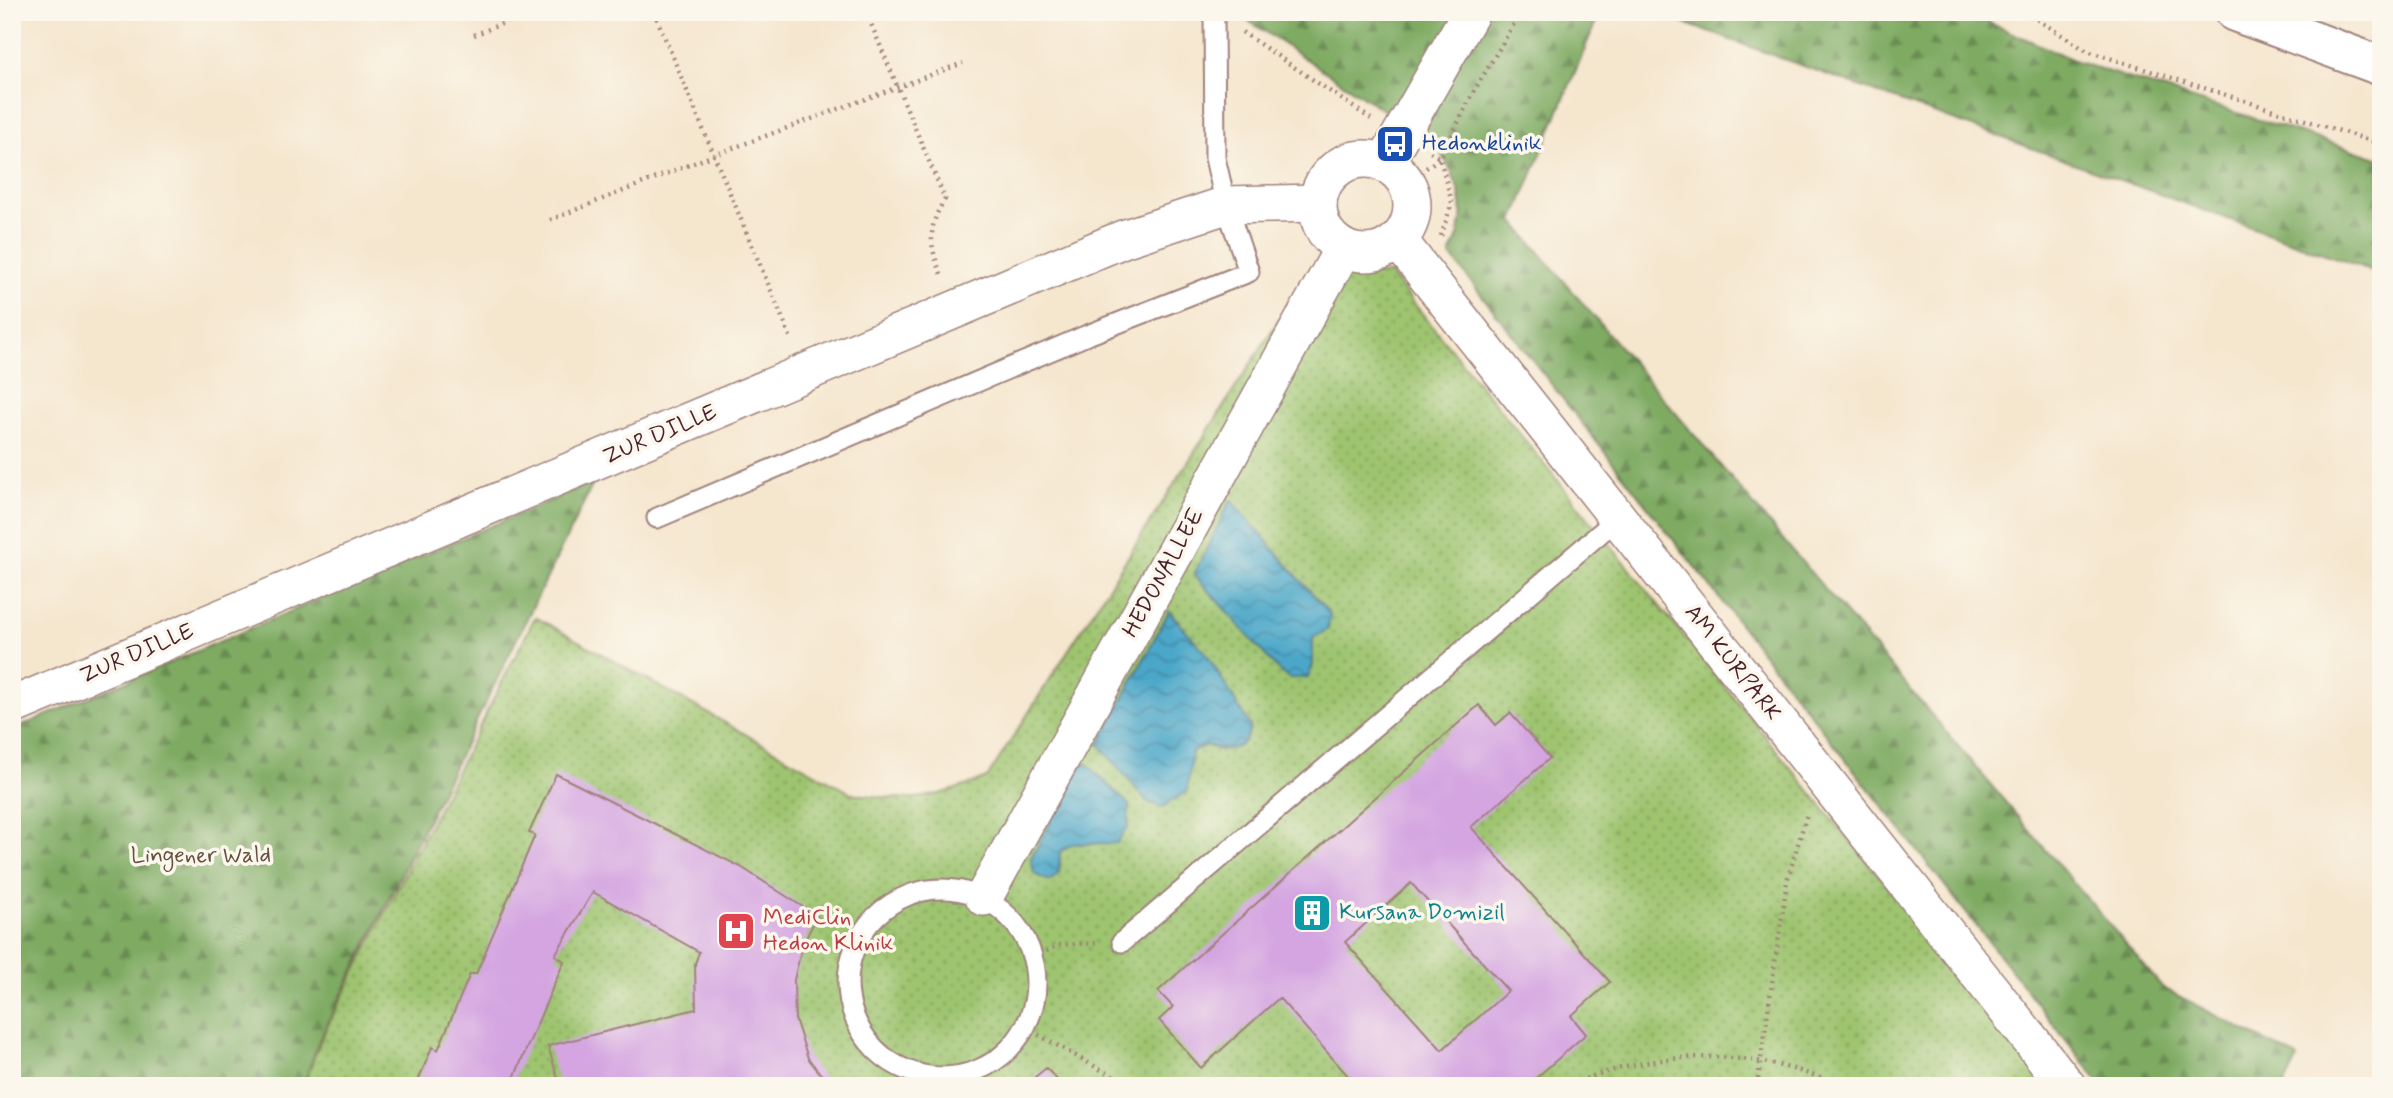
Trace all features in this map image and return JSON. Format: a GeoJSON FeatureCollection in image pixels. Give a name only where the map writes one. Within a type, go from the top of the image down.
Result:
{"type":"FeatureCollection","features":[{"type":"Feature","properties":{"kind":"main road"},"geometry":{"type":"LineString","coordinates":[[2235,12],[2381,66]]}},
{"type":"Feature","properties":{"kind":"street"},"geometry":{"type":"LineString","coordinates":[[1392,149],[1397,172],[1410,197],[1412,212],[1408,226],[1398,240],[1382,250],[1364,254],[1343,248],[1324,229],[1318,202],[1323,186],[1347,162],[1375,159],[1392,149],[1471,12]]}},
{"type":"Feature","properties":{"kind":"street","name":"ZUR DILLE"},"geometry":{"type":"LineString","coordinates":[[12,706],[1123,239],[1226,205],[1318,202]]}},
{"type":"Feature","properties":{"kind":"street","name":"AM KURPARK"},"geometry":{"type":"LineString","coordinates":[[1398,240],[2067,1086]]}},
{"type":"Feature","properties":{"kind":"street","name":"HEDONALLEE"},"geometry":{"type":"LineString","coordinates":[[984,897],[1343,248]]}},
{"type":"Feature","properties":{"kind":"lane"},"geometry":{"type":"LineString","coordinates":[[657,518],[1085,337],[1249,272],[1226,205],[1215,158],[1214,12]]}},
{"type":"Feature","properties":{"kind":"lane"},"geometry":{"type":"LineString","coordinates":[[1122,942],[1618,518]]}},
{"type":"Feature","properties":{"kind":"lane"},"geometry":{"type":"LineString","coordinates":[[940,887],[984,897],[1016,923],[1034,958],[1037,992],[1026,1028],[1005,1054],[979,1070],[942,1078],[908,1072],[882,1057],[858,1028],[847,993],[853,946],[870,919],[902,895],[940,887]]}},
{"type":"Feature","properties":{"kind":"path"},"geometry":{"type":"LineString","coordinates":[[474,34],[531,12]]}},
{"type":"Feature","properties":{"kind":"path"},"geometry":{"type":"LineString","coordinates":[[654,12],[806,374]]}},
{"type":"Feature","properties":{"kind":"path"},"geometry":{"type":"LineString","coordinates":[[866,12],[945,199],[932,222],[930,239],[933,256],[957,310]]}},
{"type":"Feature","properties":{"kind":"path"},"geometry":{"type":"LineString","coordinates":[[1238,28],[1372,121],[1392,149],[1440,158],[1473,93],[1521,12]]}},
{"type":"Feature","properties":{"kind":"path"},"geometry":{"type":"LineString","coordinates":[[2025,12],[2087,51],[2381,144]]}},
{"type":"Feature","properties":{"kind":"path"},"geometry":{"type":"LineString","coordinates":[[550,220],[714,155],[851,103],[899,89],[963,63]]}},
{"type":"Feature","properties":{"kind":"path"},"geometry":{"type":"LineString","coordinates":[[1757,1086],[1787,881],[1819,773]]}},
{"type":"Feature","properties":{"kind":"path"},"geometry":{"type":"LineString","coordinates":[[1034,958],[1058,944],[1122,942]]}},
{"type":"Feature","properties":{"kind":"path"},"geometry":{"type":"LineString","coordinates":[[1026,1028],[1130,1086]]}},
{"type":"Feature","properties":{"kind":"path"},"geometry":{"type":"LineString","coordinates":[[1566,1086],[1607,1069],[1656,1059],[1726,1056],[1762,1060],[1817,1076],[1839,1086]]}},
{"type":"Feature","properties":{"kind":"green space"},"geometry":{"type":"Polygon","coordinates":[[[1245,12],[1600,12],[1513,221],[2163,988],[2298,1058],[2284,1086],[2102,1086],[1450,255],[1457,240],[1462,212],[1457,185],[1436,145],[1247,20],[1245,12]]]}},
{"type":"Feature","properties":{"kind":"green space"},"geometry":{"type":"Polygon","coordinates":[[[1653,12],[1965,12],[2078,62],[2381,159],[2381,274],[1653,12]]]}},
{"type":"Feature","properties":{"kind":"green space"},"geometry":{"type":"Polygon","coordinates":[[[1308,274],[1390,274],[2049,1086],[304,1086],[320,1041],[535,617],[851,793],[890,798],[920,797],[950,791],[987,778],[1308,274]],[[1231,500],[1194,575],[1313,663],[1313,638],[1231,500]],[[1206,653],[1176,802],[1189,769],[1192,751],[1206,745],[1221,751],[1250,726],[1206,653]],[[1129,805],[1031,858],[1059,873],[1060,852],[1071,844],[1093,844],[1129,805]]]}},
{"type":"Feature","properties":{"kind":"green space","name":"Lingener Wald"},"geometry":{"type":"Polygon","coordinates":[[[594,482],[319,1041],[303,1086],[12,1086],[12,730],[594,482]]]}},
{"type":"Feature","properties":{"kind":"water"},"geometry":{"type":"Polygon","coordinates":[[[1231,500],[1330,614],[1328,629],[1313,638],[1313,664],[1308,678],[1289,678],[1279,671],[1194,574],[1231,500]]]}},
{"type":"Feature","properties":{"kind":"water"},"geometry":{"type":"Polygon","coordinates":[[[1169,611],[1206,653],[1250,726],[1244,741],[1234,748],[1221,749],[1206,745],[1192,751],[1187,792],[1163,807],[1147,802],[1099,744],[1169,611]]]}},
{"type":"Feature","properties":{"kind":"water"},"geometry":{"type":"Polygon","coordinates":[[[1084,761],[1129,805],[1128,827],[1117,843],[1072,844],[1060,852],[1059,873],[1050,881],[1034,874],[1031,858],[1084,761]]]}},
{"type":"Feature","properties":{"kind":"building","name":"Kursana Domizil"},"geometry":{"type":"Polygon","coordinates":[[[1479,705],[1496,725],[1510,713],[1550,758],[1471,827],[1610,982],[1571,1016],[1586,1034],[1527,1086],[1357,1086],[1279,998],[1201,1068],[1159,1020],[1173,1007],[1158,991],[1479,705]],[[1411,883],[1345,942],[1442,1050],[1508,991],[1411,883]]]}},
{"type":"Feature","properties":{"kind":"building","name":"MediClin Hedon Klinik"},"geometry":{"type":"Polygon","coordinates":[[[556,774],[741,867],[817,916],[802,946],[794,980],[795,1019],[808,1058],[830,1086],[560,1086],[548,1046],[696,1009],[695,964],[699,952],[593,892],[555,955],[564,961],[514,1078],[526,1086],[416,1086],[432,1047],[438,1050],[470,974],[476,974],[535,835],[529,833],[556,774]]]}},
{"type":"Feature","properties":{"kind":"building"},"geometry":{"type":"Polygon","coordinates":[[[1046,1068],[1063,1086],[1024,1086],[1046,1068]]]}},
{"type":"Feature","properties":{"kind":"place","name":"Hedonklinik"},"geometry":{"type":"Point","coordinates":[1395,144]}},
{"type":"Feature","properties":{"kind":"place","name":"Kursana Domizil"},"geometry":{"type":"Point","coordinates":[1312,913]}},
{"type":"Feature","properties":{"kind":"place","name":"MediClin Hedon Klinik"},"geometry":{"type":"Point","coordinates":[736,931]}}]}
